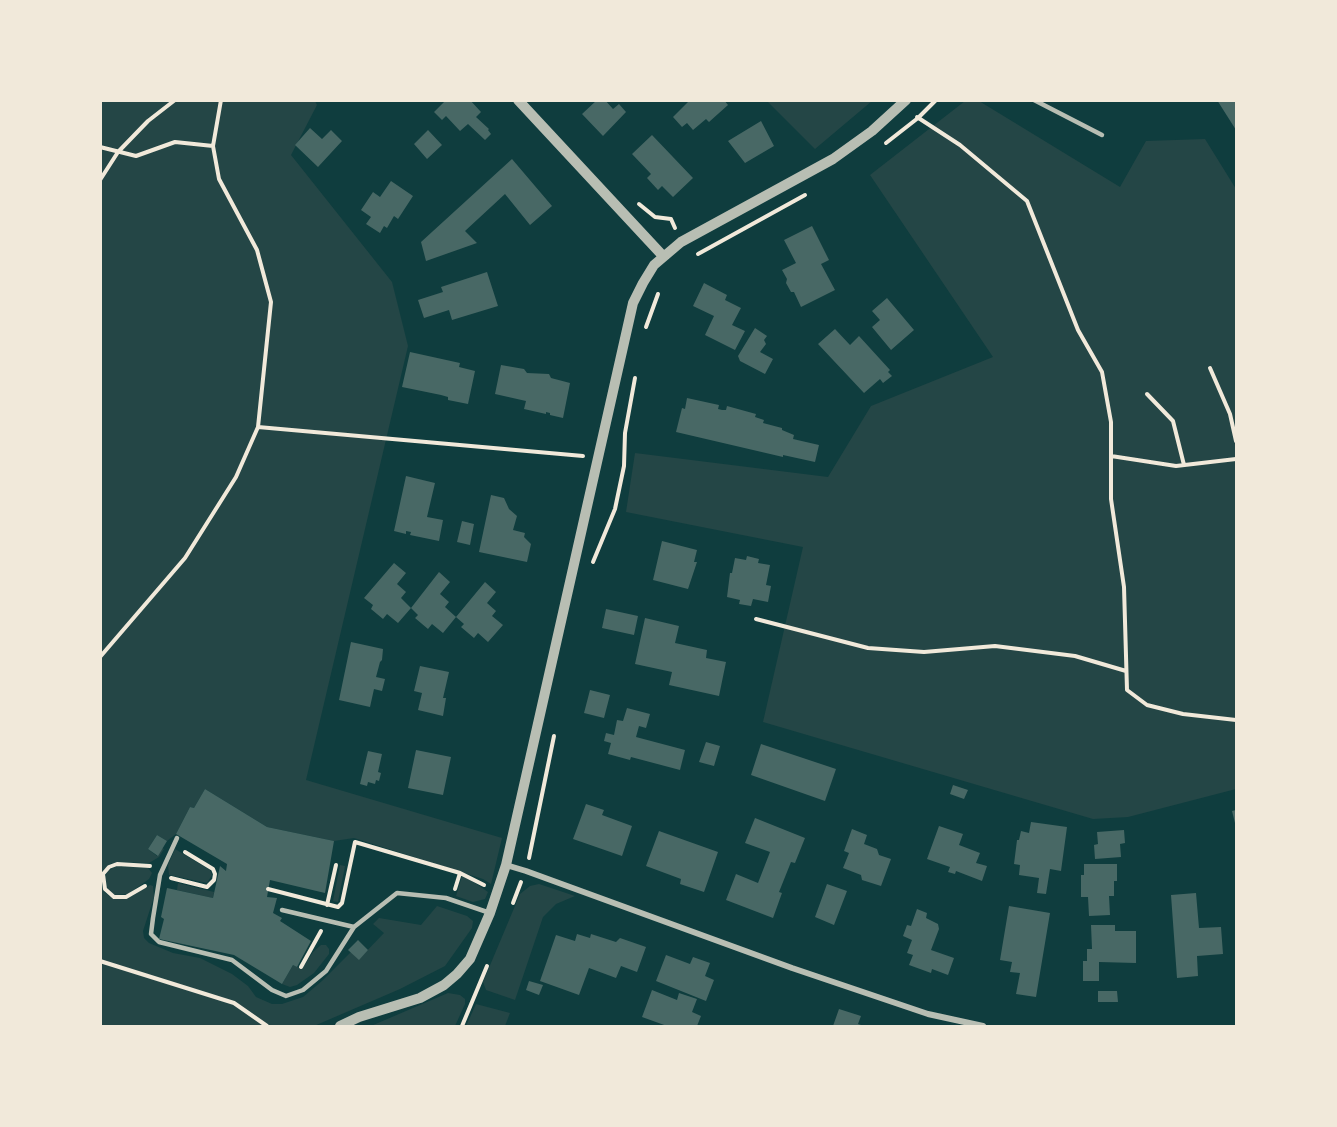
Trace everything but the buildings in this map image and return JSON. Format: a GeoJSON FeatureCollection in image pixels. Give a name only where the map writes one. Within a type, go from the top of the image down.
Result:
{"type":"FeatureCollection","features":[{"type":"Feature","properties":{"kind":"street"},"geometry":{"type":"LineString","coordinates":[[518,100],[663,256]]}},
{"type":"Feature","properties":{"kind":"street"},"geometry":{"type":"LineString","coordinates":[[339,1026],[359,1017],[420,998],[444,985],[470,959],[490,914],[506,865],[633,303],[643,283],[663,256],[681,242],[833,159],[872,131],[906,100]]}},
{"type":"Feature","properties":{"kind":"street"},"geometry":{"type":"LineString","coordinates":[[506,865],[814,976],[928,1014],[983,1026]]}},
{"type":"Feature","properties":{"kind":"lane"},"geometry":{"type":"LineString","coordinates":[[1034,100],[1102,135]]}},
{"type":"Feature","properties":{"kind":"lane"},"geometry":{"type":"LineString","coordinates":[[177,838],[160,875],[151,934],[159,942],[232,960],[272,990],[286,996],[303,990],[326,971],[354,927],[398,892],[451,900],[490,914]]}},
{"type":"Feature","properties":{"kind":"lane"},"geometry":{"type":"LineString","coordinates":[[282,910],[354,927]]}},
{"type":"Feature","properties":{"kind":"path"},"geometry":{"type":"LineString","coordinates":[[100,180],[118,152],[148,121],[175,100]]}},
{"type":"Feature","properties":{"kind":"path"},"geometry":{"type":"LineString","coordinates":[[100,657],[185,558],[236,477],[258,427],[271,302],[257,250],[219,179],[213,146],[221,100]]}},
{"type":"Feature","properties":{"kind":"path"},"geometry":{"type":"LineString","coordinates":[[930,126],[960,145],[1027,201],[1078,330],[1102,372],[1111,422],[1111,499],[1124,587],[1127,690],[1147,705],[1183,714],[1236,720]]}},
{"type":"Feature","properties":{"kind":"path"},"geometry":{"type":"LineString","coordinates":[[100,147],[136,156],[175,142],[213,146]]}},
{"type":"Feature","properties":{"kind":"path"},"geometry":{"type":"LineString","coordinates":[[633,199],[656,218],[671,219],[681,242]]}},
{"type":"Feature","properties":{"kind":"path"},"geometry":{"type":"LineString","coordinates":[[1210,368],[1230,414],[1236,441]]}},
{"type":"Feature","properties":{"kind":"path"},"geometry":{"type":"LineString","coordinates":[[1147,394],[1173,421],[1185,465]]}},
{"type":"Feature","properties":{"kind":"path"},"geometry":{"type":"LineString","coordinates":[[258,427],[598,458]]}},
{"type":"Feature","properties":{"kind":"path"},"geometry":{"type":"LineString","coordinates":[[1111,456],[1176,466],[1236,459]]}},
{"type":"Feature","properties":{"kind":"path"},"geometry":{"type":"LineString","coordinates":[[756,619],[868,648],[924,652],[995,646],[1075,656],[1126,671]]}},
{"type":"Feature","properties":{"kind":"path"},"geometry":{"type":"LineString","coordinates":[[268,889],[336,907],[342,903],[355,842],[460,873],[514,898]]}},
{"type":"Feature","properties":{"kind":"path"},"geometry":{"type":"LineString","coordinates":[[160,875],[132,894],[120,898],[109,894],[102,879],[105,870],[117,864],[152,866],[160,875],[207,887],[214,880],[213,869],[173,845]]}},
{"type":"Feature","properties":{"kind":"path"},"geometry":{"type":"LineString","coordinates":[[327,904],[336,865]]}},
{"type":"Feature","properties":{"kind":"path"},"geometry":{"type":"LineString","coordinates":[[451,900],[460,873]]}},
{"type":"Feature","properties":{"kind":"path"},"geometry":{"type":"LineString","coordinates":[[301,967],[327,921]]}},
{"type":"Feature","properties":{"kind":"path"},"geometry":{"type":"LineString","coordinates":[[100,961],[234,1003],[267,1026]]}},
{"type":"Feature","properties":{"kind":"shaded area"},"geometry":{"type":"Polygon","coordinates":[[[101,101],[315,101],[317,105],[291,155],[392,282],[408,346],[306,780],[502,838],[491,884],[483,879],[354,838],[334,841],[267,827],[205,789],[194,808],[190,807],[176,834],[167,841],[157,835],[148,849],[157,856],[162,848],[164,849],[159,857],[149,863],[110,864],[101,875],[101,101]]]}},
{"type":"Feature","properties":{"kind":"shaded area"},"geometry":{"type":"Polygon","coordinates":[[[767,101],[872,101],[815,149],[767,101]]]}},
{"type":"Feature","properties":{"kind":"shaded area"},"geometry":{"type":"Polygon","coordinates":[[[965,101],[979,101],[1120,187],[1146,141],[1205,139],[1236,189],[1236,789],[1128,817],[1093,819],[763,722],[803,547],[626,512],[635,453],[828,477],[871,406],[993,357],[870,175],[965,101]]]}},
{"type":"Feature","properties":{"kind":"shaded area"},"geometry":{"type":"Polygon","coordinates":[[[175,849],[210,870],[212,875],[207,883],[169,875],[168,865],[175,849]]]}},
{"type":"Feature","properties":{"kind":"shaded area"},"geometry":{"type":"Polygon","coordinates":[[[340,865],[345,866],[338,902],[333,901],[340,865]]]}},
{"type":"Feature","properties":{"kind":"shaded area"},"geometry":{"type":"Polygon","coordinates":[[[116,866],[148,868],[152,873],[149,879],[128,894],[114,895],[108,890],[105,877],[108,871],[116,866]]]}},
{"type":"Feature","properties":{"kind":"shaded area"},"geometry":{"type":"Polygon","coordinates":[[[462,876],[488,892],[485,899],[473,902],[456,896],[462,876]]]}},
{"type":"Feature","properties":{"kind":"shaded area"},"geometry":{"type":"Polygon","coordinates":[[[101,883],[105,893],[115,899],[132,896],[150,885],[153,886],[154,897],[143,931],[144,938],[149,943],[173,953],[200,958],[232,974],[248,986],[256,997],[272,1004],[282,1004],[303,997],[351,952],[359,959],[384,933],[373,924],[379,918],[421,925],[437,906],[467,916],[473,921],[472,928],[445,966],[400,989],[314,1026],[101,1026],[101,883]]]}},
{"type":"Feature","properties":{"kind":"shaded area"},"geometry":{"type":"Polygon","coordinates":[[[178,883],[214,892],[213,898],[177,890],[178,883]]]}},
{"type":"Feature","properties":{"kind":"shaded area"},"geometry":{"type":"Polygon","coordinates":[[[539,884],[575,896],[556,904],[543,917],[515,1000],[486,990],[483,982],[520,894],[530,886],[539,884]]]}},
{"type":"Feature","properties":{"kind":"shaded area"},"geometry":{"type":"Polygon","coordinates":[[[321,945],[326,945],[329,954],[314,973],[297,985],[290,987],[282,984],[293,965],[302,969],[313,952],[321,945]]]}},
{"type":"Feature","properties":{"kind":"shaded area"},"geometry":{"type":"Polygon","coordinates":[[[448,993],[460,995],[465,999],[455,1026],[371,1026],[448,993]]]}},
{"type":"Feature","properties":{"kind":"shaded area"},"geometry":{"type":"Polygon","coordinates":[[[476,1004],[510,1013],[505,1026],[466,1026],[476,1004]]]}}]}
